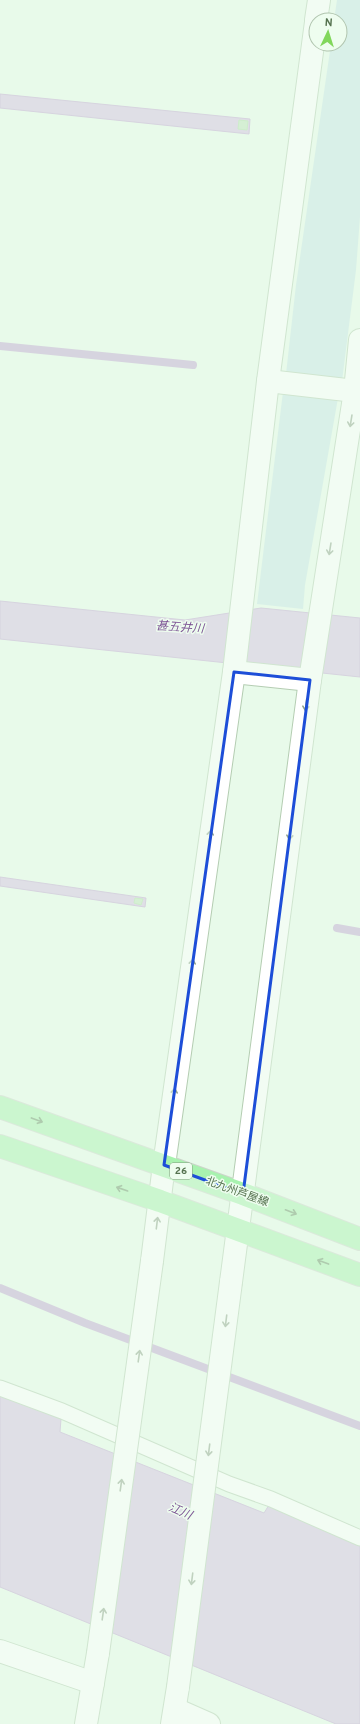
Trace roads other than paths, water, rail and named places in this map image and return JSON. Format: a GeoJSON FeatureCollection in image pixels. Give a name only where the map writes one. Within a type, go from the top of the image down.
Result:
{"type":"FeatureCollection","features":[{"type":"Feature","properties":{"kind":"main road","name":"北九州芦屋線"},"geometry":{"type":"LineString","coordinates":[[0,1107],[164,1165],[360,1239]]}},
{"type":"Feature","properties":{"kind":"main road"},"geometry":{"type":"LineString","coordinates":[[0,1146],[160,1202],[360,1275]]}},
{"type":"Feature","properties":{"kind":"street"},"geometry":{"type":"LineString","coordinates":[[317,12],[319,0]]}},
{"type":"Feature","properties":{"kind":"street"},"geometry":{"type":"LineString","coordinates":[[86,1724],[98,1653],[164,1165],[234,672],[268,381],[312,52]]}},
{"type":"Feature","properties":{"kind":"street"},"geometry":{"type":"LineString","coordinates":[[209,1724],[174,1716],[310,680],[355,391],[360,340]]}},
{"type":"Feature","properties":{"kind":"street"},"geometry":{"type":"LineString","coordinates":[[268,381],[355,391]]}},
{"type":"Feature","properties":{"kind":"street"},"geometry":{"type":"LineString","coordinates":[[234,672],[310,680]]}},
{"type":"Feature","properties":{"kind":"street"},"geometry":{"type":"LineString","coordinates":[[0,1651],[93,1683]]}},
{"type":"Feature","properties":{"kind":"lane"},"geometry":{"type":"LineString","coordinates":[[0,1388],[62,1411],[229,1484],[271,1499],[360,1538]]}},
{"type":"Feature","properties":{"kind":"water"},"geometry":{"type":"Polygon","coordinates":[[[0,94],[250,119],[249,134],[0,108],[0,94]]]}},
{"type":"Feature","properties":{"kind":"water","name":"甚五井川"},"geometry":{"type":"Polygon","coordinates":[[[0,601],[185,620],[261,608],[360,618],[360,677],[0,639],[0,601]]]}},
{"type":"Feature","properties":{"kind":"water"},"geometry":{"type":"Polygon","coordinates":[[[0,877],[146,898],[145,907],[0,886],[0,877]]]}},
{"type":"Feature","properties":{"kind":"water","name":"江川"},"geometry":{"type":"Polygon","coordinates":[[[0,1395],[61,1419],[60,1432],[264,1513],[269,1505],[360,1544],[360,1724],[336,1724],[0,1587],[0,1395]]]}},
{"type":"Feature","properties":{"kind":"waterway"},"geometry":{"type":"LineString","coordinates":[[0,346],[193,365]]}},
{"type":"Feature","properties":{"kind":"waterway"},"geometry":{"type":"LineString","coordinates":[[337,928],[360,932]]}},
{"type":"Feature","properties":{"kind":"waterway"},"geometry":{"type":"LineString","coordinates":[[0,1288],[85,1323],[360,1426]]}}]}
